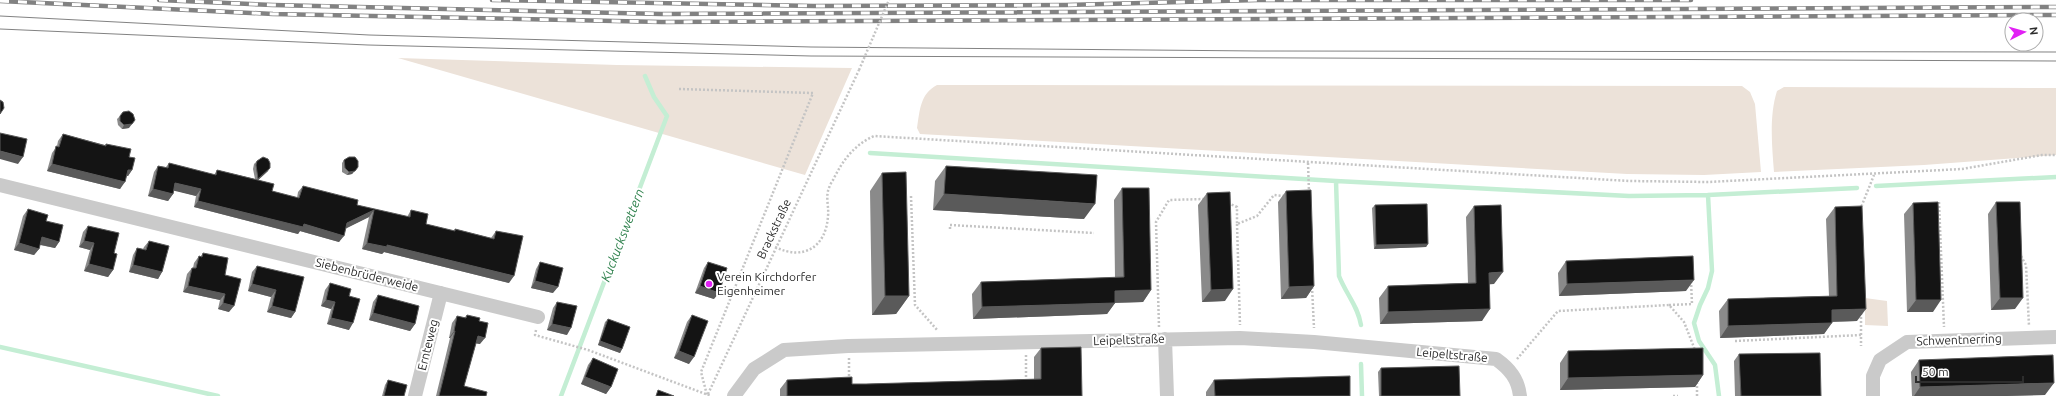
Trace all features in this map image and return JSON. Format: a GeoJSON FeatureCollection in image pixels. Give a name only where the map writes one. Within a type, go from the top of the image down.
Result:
{"type":"FeatureCollection","features":[{"type":"Feature","properties":{"kind":"street","name":"Siebenbrüderweide"},"geometry":{"type":"LineString","coordinates":[[0,185],[538,317]]}},
{"type":"Feature","properties":{"kind":"street","name":"Ernteweg"},"geometry":{"type":"LineString","coordinates":[[416,396],[441,293]]}},
{"type":"Feature","properties":{"kind":"street","name":"Schwentnerring"},"geometry":{"type":"LineString","coordinates":[[1873,396],[1873,376],[1880,360],[1907,342],[2056,337]]}},
{"type":"Feature","properties":{"kind":"street","name":"Leipeltstraße"},"geometry":{"type":"LineString","coordinates":[[734,396],[754,369],[784,350],[848,346],[1240,338],[1314,342],[1496,359],[1509,369],[1518,385],[1520,396]]}},
{"type":"Feature","properties":{"kind":"street"},"geometry":{"type":"LineString","coordinates":[[1164,339],[1167,396]]}},
{"type":"Feature","properties":{"kind":"path","name":"Brackstraße"},"geometry":{"type":"LineString","coordinates":[[708,396],[775,247],[859,70],[889,0]]}},
{"type":"Feature","properties":{"kind":"path"},"geometry":{"type":"LineString","coordinates":[[678,90],[813,93],[701,372],[708,396]]}},
{"type":"Feature","properties":{"kind":"path"},"geometry":{"type":"LineString","coordinates":[[775,247],[788,253],[804,252],[818,244],[826,229],[828,215],[828,190],[842,161],[862,142],[874,136],[1629,181],[1708,182],[1962,169],[2042,155],[2056,155]]}},
{"type":"Feature","properties":{"kind":"path"},"geometry":{"type":"LineString","coordinates":[[1308,163],[1309,196]]}},
{"type":"Feature","properties":{"kind":"path"},"geometry":{"type":"LineString","coordinates":[[1860,216],[1860,208],[1874,174]]}},
{"type":"Feature","properties":{"kind":"path"},"geometry":{"type":"LineString","coordinates":[[1237,224],[1257,216],[1274,195],[1288,196]]}},
{"type":"Feature","properties":{"kind":"path"},"geometry":{"type":"LineString","coordinates":[[911,196],[915,305],[950,344]]}},
{"type":"Feature","properties":{"kind":"path"},"geometry":{"type":"LineString","coordinates":[[1164,339],[1159,328],[1156,222],[1168,200],[1207,199]]}},
{"type":"Feature","properties":{"kind":"path"},"geometry":{"type":"LineString","coordinates":[[1227,202],[1237,207],[1240,338]]}},
{"type":"Feature","properties":{"kind":"path"},"geometry":{"type":"LineString","coordinates":[[1939,202],[1944,340]]}},
{"type":"Feature","properties":{"kind":"path"},"geometry":{"type":"LineString","coordinates":[[950,229],[950,225],[1094,233]]}},
{"type":"Feature","properties":{"kind":"path"},"geometry":{"type":"LineString","coordinates":[[2021,250],[2022,257],[2026,265],[2030,338]]}},
{"type":"Feature","properties":{"kind":"path"},"geometry":{"type":"LineString","coordinates":[[1509,369],[1558,311],[1692,304],[1691,280]]}},
{"type":"Feature","properties":{"kind":"path"},"geometry":{"type":"LineString","coordinates":[[1312,281],[1314,342]]}},
{"type":"Feature","properties":{"kind":"path"},"geometry":{"type":"LineString","coordinates":[[1669,305],[1684,322],[1696,353]]}},
{"type":"Feature","properties":{"kind":"path"},"geometry":{"type":"LineString","coordinates":[[1861,312],[1861,346]]}},
{"type":"Feature","properties":{"kind":"path"},"geometry":{"type":"LineString","coordinates":[[538,317],[535,335],[588,350],[708,396]]}},
{"type":"Feature","properties":{"kind":"path"},"geometry":{"type":"LineString","coordinates":[[1735,341],[1861,336]]}},
{"type":"Feature","properties":{"kind":"path"},"geometry":{"type":"LineString","coordinates":[[1026,343],[1026,388]]}},
{"type":"Feature","properties":{"kind":"path"},"geometry":{"type":"LineString","coordinates":[[848,346],[850,386]]}},
{"type":"Feature","properties":{"kind":"path"},"geometry":{"type":"LineString","coordinates":[[1697,377],[1697,396]]}},
{"type":"Feature","properties":{"kind":"path"},"geometry":{"type":"LineString","coordinates":[[1673,396],[1678,396]]}},
{"type":"Feature","properties":{"kind":"shaded area"},"geometry":{"type":"Polygon","coordinates":[[[398,58],[617,65],[852,68],[805,175],[398,58]]]}},
{"type":"Feature","properties":{"kind":"shaded area"},"geometry":{"type":"Polygon","coordinates":[[[937,85],[1742,86],[1750,92],[1755,104],[1761,172],[1704,175],[1627,174],[920,134],[917,128],[922,103],[927,93],[937,85]]]}},
{"type":"Feature","properties":{"kind":"shaded area"},"geometry":{"type":"Polygon","coordinates":[[[1784,87],[2056,88],[2056,155],[1924,165],[1774,172],[1772,152],[1772,121],[1774,101],[1777,91],[1784,87]]]}},
{"type":"Feature","properties":{"kind":"shaded area"},"geometry":{"type":"Polygon","coordinates":[[[1865,298],[1887,301],[1888,326],[1865,325],[1865,298]]]}},
{"type":"Feature","properties":{"kind":"building"},"geometry":{"type":"Polygon","coordinates":[[[0,100],[3,102],[4,108],[0,114],[0,100]]]}},
{"type":"Feature","properties":{"kind":"building"},"geometry":{"type":"Polygon","coordinates":[[[129,111],[133,114],[135,120],[132,124],[124,125],[120,121],[120,116],[123,112],[129,111]]]}},
{"type":"Feature","properties":{"kind":"building"},"geometry":{"type":"Polygon","coordinates":[[[0,133],[27,139],[23,157],[0,151],[0,133]]]}},
{"type":"Feature","properties":{"kind":"building"},"geometry":{"type":"Polygon","coordinates":[[[63,134],[106,146],[106,144],[131,149],[129,157],[135,158],[132,170],[128,170],[125,182],[52,164],[56,146],[59,147],[63,134]]]}},
{"type":"Feature","properties":{"kind":"building"},"geometry":{"type":"Polygon","coordinates":[[[263,157],[268,159],[270,168],[258,179],[256,165],[257,161],[263,157]]]}},
{"type":"Feature","properties":{"kind":"building"},"geometry":{"type":"Polygon","coordinates":[[[349,157],[355,157],[358,161],[358,167],[355,171],[349,172],[345,168],[344,160],[349,157]]]}},
{"type":"Feature","properties":{"kind":"building"},"geometry":{"type":"Polygon","coordinates":[[[169,163],[216,175],[217,170],[274,184],[272,191],[299,198],[303,186],[358,200],[357,205],[410,217],[411,210],[428,214],[426,224],[455,231],[455,229],[494,239],[496,231],[523,236],[514,276],[387,245],[387,247],[367,243],[374,210],[347,223],[344,236],[304,224],[303,227],[198,201],[201,189],[175,183],[173,194],[153,189],[158,166],[168,168],[169,163]]]}},
{"type":"Feature","properties":{"kind":"building"},"geometry":{"type":"Polygon","coordinates":[[[946,166],[1097,175],[1095,204],[944,194],[946,166]]]}},
{"type":"Feature","properties":{"kind":"building"},"geometry":{"type":"Polygon","coordinates":[[[906,172],[909,296],[885,296],[882,173],[906,172]]]}},
{"type":"Feature","properties":{"kind":"building"},"geometry":{"type":"Polygon","coordinates":[[[1122,188],[1149,188],[1151,290],[1115,291],[1115,303],[982,307],[981,282],[1124,277],[1122,188]]]}},
{"type":"Feature","properties":{"kind":"building"},"geometry":{"type":"Polygon","coordinates":[[[1311,190],[1314,286],[1289,287],[1286,191],[1311,190]]]}},
{"type":"Feature","properties":{"kind":"building"},"geometry":{"type":"Polygon","coordinates":[[[1230,192],[1233,289],[1211,290],[1207,193],[1230,192]]]}},
{"type":"Feature","properties":{"kind":"building"},"geometry":{"type":"Polygon","coordinates":[[[1938,202],[1941,300],[1916,300],[1913,203],[1938,202]]]}},
{"type":"Feature","properties":{"kind":"building"},"geometry":{"type":"Polygon","coordinates":[[[1996,202],[2020,202],[2023,298],[2000,298],[1996,202]]]}},
{"type":"Feature","properties":{"kind":"building"},"geometry":{"type":"Polygon","coordinates":[[[1427,204],[1428,244],[1376,245],[1375,205],[1427,204]]]}},
{"type":"Feature","properties":{"kind":"building"},"geometry":{"type":"Polygon","coordinates":[[[1501,205],[1503,272],[1489,273],[1490,309],[1388,312],[1388,286],[1476,283],[1474,206],[1501,205]]]}},
{"type":"Feature","properties":{"kind":"building"},"geometry":{"type":"Polygon","coordinates":[[[1862,206],[1866,309],[1832,310],[1832,323],[1728,326],[1728,299],[1837,296],[1835,207],[1862,206]]]}},
{"type":"Feature","properties":{"kind":"building"},"geometry":{"type":"Polygon","coordinates":[[[28,209],[48,215],[46,221],[63,225],[59,242],[42,237],[39,249],[19,243],[28,209]]]}},
{"type":"Feature","properties":{"kind":"building"},"geometry":{"type":"Polygon","coordinates":[[[88,226],[119,233],[114,253],[117,254],[113,270],[89,264],[94,243],[84,241],[88,226]]]}},
{"type":"Feature","properties":{"kind":"building"},"geometry":{"type":"Polygon","coordinates":[[[149,241],[169,246],[162,272],[133,265],[137,248],[146,250],[149,241]]]}},
{"type":"Feature","properties":{"kind":"building"},"geometry":{"type":"Polygon","coordinates":[[[203,253],[228,258],[225,275],[241,279],[234,306],[223,303],[225,294],[188,286],[192,268],[196,268],[199,256],[202,257],[203,253]]]}},
{"type":"Feature","properties":{"kind":"building"},"geometry":{"type":"Polygon","coordinates":[[[1693,256],[1694,280],[1567,284],[1566,261],[1693,256]]]}},
{"type":"Feature","properties":{"kind":"building"},"geometry":{"type":"Polygon","coordinates":[[[540,262],[563,268],[558,287],[535,281],[540,262]]]}},
{"type":"Feature","properties":{"kind":"building","name":"Verein Kirchdorfer Eigenheimer"},"geometry":{"type":"Polygon","coordinates":[[[708,262],[727,268],[719,293],[700,286],[708,262]]]}},
{"type":"Feature","properties":{"kind":"building"},"geometry":{"type":"Polygon","coordinates":[[[257,266],[304,277],[295,312],[272,306],[276,290],[252,284],[257,266]]]}},
{"type":"Feature","properties":{"kind":"building"},"geometry":{"type":"Polygon","coordinates":[[[330,283],[351,289],[349,296],[360,299],[353,323],[331,318],[335,302],[326,300],[330,283]]]}},
{"type":"Feature","properties":{"kind":"building"},"geometry":{"type":"Polygon","coordinates":[[[378,295],[419,306],[415,324],[373,313],[378,295]]]}},
{"type":"Feature","properties":{"kind":"building"},"geometry":{"type":"Polygon","coordinates":[[[557,302],[577,306],[571,328],[552,324],[557,302]]]}},
{"type":"Feature","properties":{"kind":"building"},"geometry":{"type":"Polygon","coordinates":[[[467,315],[480,318],[479,321],[488,323],[485,338],[478,336],[464,386],[487,392],[486,396],[439,396],[455,331],[457,316],[466,318],[467,315]]]}},
{"type":"Feature","properties":{"kind":"building"},"geometry":{"type":"Polygon","coordinates":[[[692,315],[708,321],[694,357],[679,351],[692,315]]]}},
{"type":"Feature","properties":{"kind":"building"},"geometry":{"type":"Polygon","coordinates":[[[608,319],[630,327],[622,349],[600,341],[608,319]]]}},
{"type":"Feature","properties":{"kind":"building"},"geometry":{"type":"Polygon","coordinates":[[[1081,347],[1082,396],[787,396],[787,380],[852,377],[852,384],[866,384],[1041,379],[1041,348],[1081,347]]]}},
{"type":"Feature","properties":{"kind":"building"},"geometry":{"type":"Polygon","coordinates":[[[1703,348],[1703,375],[1568,378],[1568,351],[1703,348]]]}},
{"type":"Feature","properties":{"kind":"building"},"geometry":{"type":"Polygon","coordinates":[[[1820,353],[1821,396],[1741,396],[1739,354],[1820,353]]]}},
{"type":"Feature","properties":{"kind":"building"},"geometry":{"type":"Polygon","coordinates":[[[2053,355],[2054,383],[1920,387],[1919,360],[2053,355]]]}},
{"type":"Feature","properties":{"kind":"building"},"geometry":{"type":"Polygon","coordinates":[[[593,358],[618,369],[611,387],[585,377],[593,358]]]}},
{"type":"Feature","properties":{"kind":"building"},"geometry":{"type":"Polygon","coordinates":[[[1459,366],[1460,396],[1381,396],[1381,368],[1459,366]]]}},
{"type":"Feature","properties":{"kind":"building"},"geometry":{"type":"Polygon","coordinates":[[[1350,376],[1350,396],[1215,396],[1214,380],[1350,376]]]}},
{"type":"Feature","properties":{"kind":"building"},"geometry":{"type":"Polygon","coordinates":[[[388,380],[407,385],[404,396],[384,396],[388,380]]]}},
{"type":"Feature","properties":{"kind":"building"},"geometry":{"type":"Polygon","coordinates":[[[658,390],[674,396],[656,396],[658,390]]]}},
{"type":"Feature","properties":{"kind":"waterway","name":"Kuckuckswettern"},"geometry":{"type":"LineString","coordinates":[[561,396],[667,116],[654,97],[645,76]]}},
{"type":"Feature","properties":{"kind":"waterway"},"geometry":{"type":"LineString","coordinates":[[870,153],[1336,181],[1629,196],[1708,195],[1857,188]]}},
{"type":"Feature","properties":{"kind":"waterway"},"geometry":{"type":"LineString","coordinates":[[1876,186],[2056,177]]}},
{"type":"Feature","properties":{"kind":"waterway"},"geometry":{"type":"LineString","coordinates":[[1336,181],[1339,276],[1355,306],[1361,325]]}},
{"type":"Feature","properties":{"kind":"waterway"},"geometry":{"type":"LineString","coordinates":[[1708,195],[1712,271],[1708,288],[1694,323],[1699,341],[1715,365],[1719,396]]}},
{"type":"Feature","properties":{"kind":"waterway"},"geometry":{"type":"LineString","coordinates":[[0,347],[218,396]]}},
{"type":"Feature","properties":{"kind":"waterway"},"geometry":{"type":"LineString","coordinates":[[1361,364],[1362,396]]}},
{"type":"Feature","properties":{"kind":"tram line"},"geometry":{"type":"LineString","coordinates":[[0,16],[369,35],[811,47],[1258,51],[2056,52]]}},
{"type":"Feature","properties":{"kind":"tram line"},"geometry":{"type":"LineString","coordinates":[[0,29],[368,45],[811,56],[2056,61]]}},
{"type":"Feature","properties":{"kind":"railway"},"geometry":{"type":"LineString","coordinates":[[159,0],[273,5],[662,14],[2056,7]]}},
{"type":"Feature","properties":{"kind":"railway"},"geometry":{"type":"LineString","coordinates":[[492,0],[814,6],[1066,5],[1258,0],[1691,0]]}},
{"type":"Feature","properties":{"kind":"railway"},"geometry":{"type":"LineString","coordinates":[[0,1],[273,14],[662,22],[2056,15]]}},
{"type":"Feature","properties":{"kind":"place","name":"Verein Kirchdorfer Eigenheimer"},"geometry":{"type":"Point","coordinates":[709,284]}}]}
